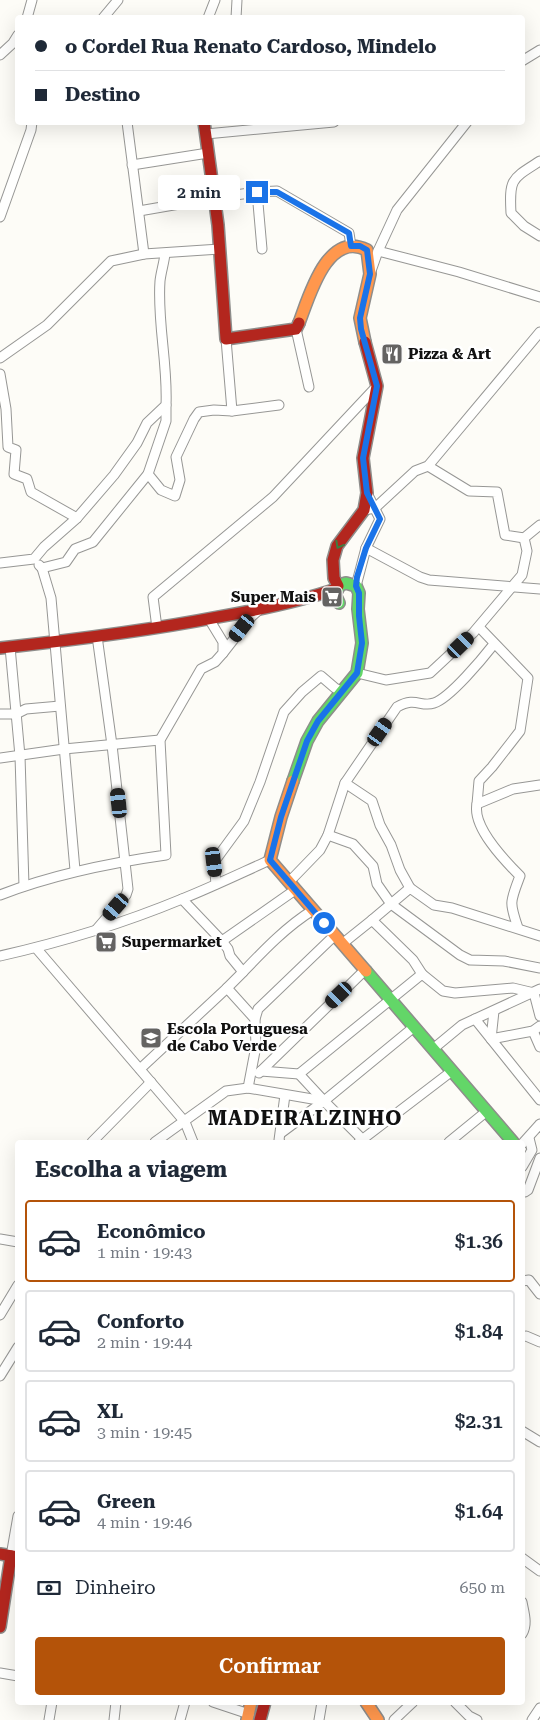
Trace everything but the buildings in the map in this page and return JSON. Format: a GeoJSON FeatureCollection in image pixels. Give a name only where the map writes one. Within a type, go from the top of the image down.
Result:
{"type":"FeatureCollection","features":[{"type":"Feature","properties":{"kind":"street"},"geometry":{"type":"LineString","coordinates":[[29,15],[32,0]]}},
{"type":"Feature","properties":{"kind":"street"},"geometry":{"type":"LineString","coordinates":[[106,15],[118,0]]}},
{"type":"Feature","properties":{"kind":"street"},"geometry":{"type":"LineString","coordinates":[[209,15],[215,0]]}},
{"type":"Feature","properties":{"kind":"street"},"geometry":{"type":"LineString","coordinates":[[236,15],[237,0]]}},
{"type":"Feature","properties":{"kind":"street"},"geometry":{"type":"LineString","coordinates":[[0,55],[15,40]]}},
{"type":"Feature","properties":{"kind":"street"},"geometry":{"type":"LineString","coordinates":[[525,59],[540,50]]}},
{"type":"Feature","properties":{"kind":"street"},"geometry":{"type":"LineString","coordinates":[[0,217],[32,125]]}},
{"type":"Feature","properties":{"kind":"street"},"geometry":{"type":"LineString","coordinates":[[127,125],[144,254]]}},
{"type":"Feature","properties":{"kind":"street"},"geometry":{"type":"LineString","coordinates":[[232,411],[220,249],[205,128],[270,125]]}},
{"type":"Feature","properties":{"kind":"street"},"geometry":{"type":"LineString","coordinates":[[307,599],[354,604],[366,548],[380,519],[370,509],[363,458],[377,386],[361,329],[360,318],[370,274],[378,251],[397,210],[465,125]]}},
{"type":"Feature","properties":{"kind":"street"},"geometry":{"type":"LineString","coordinates":[[132,165],[208,153]]}},
{"type":"Feature","properties":{"kind":"street"},"geometry":{"type":"LineString","coordinates":[[540,161],[517,175],[510,191],[511,213],[524,226],[540,236]]}},
{"type":"Feature","properties":{"kind":"street"},"geometry":{"type":"LineString","coordinates":[[138,211],[257,192],[277,192],[349,233],[351,246]]}},
{"type":"Feature","properties":{"kind":"street"},"geometry":{"type":"LineString","coordinates":[[257,192],[262,249]]}},
{"type":"Feature","properties":{"kind":"street"},"geometry":{"type":"LineString","coordinates":[[309,387],[296,329],[324,266],[332,255],[351,246],[360,246],[367,250],[370,274]]}},
{"type":"Feature","properties":{"kind":"street"},"geometry":{"type":"LineString","coordinates":[[0,358],[47,325],[111,261],[144,254],[220,249]]}},
{"type":"Feature","properties":{"kind":"street"},"geometry":{"type":"LineString","coordinates":[[378,251],[459,272],[540,297]]}},
{"type":"Feature","properties":{"kind":"street"},"geometry":{"type":"LineString","coordinates":[[42,568],[66,562],[75,549],[93,542],[148,474],[166,421],[164,354],[160,318],[160,280],[166,254]]}},
{"type":"Feature","properties":{"kind":"street"},"geometry":{"type":"LineString","coordinates":[[226,339],[296,329]]}},
{"type":"Feature","properties":{"kind":"street"},"geometry":{"type":"LineString","coordinates":[[360,629],[335,596],[337,588],[334,578],[333,560],[337,546],[370,509],[415,472],[428,466],[540,332]]}},
{"type":"Feature","properties":{"kind":"street"},"geometry":{"type":"LineString","coordinates":[[0,374],[6,409],[8,448],[16,450],[14,474],[27,479],[31,492],[77,518]]}},
{"type":"Feature","properties":{"kind":"street"},"geometry":{"type":"LineString","coordinates":[[157,628],[153,597],[273,497],[377,386]]}},
{"type":"Feature","properties":{"kind":"street"},"geometry":{"type":"LineString","coordinates":[[148,474],[161,490],[175,496],[180,480],[176,457],[199,412],[214,410],[232,411],[280,404]]}},
{"type":"Feature","properties":{"kind":"street"},"geometry":{"type":"LineString","coordinates":[[0,563],[34,559],[44,547],[77,518],[114,475],[147,423],[166,405]]}},
{"type":"Feature","properties":{"kind":"street"},"geometry":{"type":"LineString","coordinates":[[428,466],[469,491],[497,492],[505,535],[524,538],[540,526]]}},
{"type":"Feature","properties":{"kind":"street"},"geometry":{"type":"LineString","coordinates":[[357,673],[386,680],[430,673],[479,627],[522,575],[527,551],[524,538]]}},
{"type":"Feature","properties":{"kind":"street"},"geometry":{"type":"LineString","coordinates":[[366,548],[429,580],[540,589]]}},
{"type":"Feature","properties":{"kind":"street"},"geometry":{"type":"LineString","coordinates":[[34,559],[42,568],[51,598],[53,642],[75,870]]}},
{"type":"Feature","properties":{"kind":"street"},"geometry":{"type":"LineString","coordinates":[[24,886],[20,756],[16,714],[5,648],[157,628],[209,619],[307,599],[337,588],[344,582],[349,582],[357,591],[362,643],[357,673],[318,721],[307,741],[281,817],[270,860]]}},
{"type":"Feature","properties":{"kind":"street"},"geometry":{"type":"LineString","coordinates":[[0,895],[75,870],[166,855],[160,740],[201,669],[216,662],[252,616],[261,609]]}},
{"type":"Feature","properties":{"kind":"street"},"geometry":{"type":"LineString","coordinates":[[209,619],[223,642],[223,653]]}},
{"type":"Feature","properties":{"kind":"street"},"geometry":{"type":"LineString","coordinates":[[479,627],[528,678],[520,731],[479,781],[476,810],[485,834],[507,863],[520,876],[511,900],[511,909],[518,928]]}},
{"type":"Feature","properties":{"kind":"street"},"geometry":{"type":"LineString","coordinates":[[96,930],[126,895],[128,890],[112,745],[97,636]]}},
{"type":"Feature","properties":{"kind":"street"},"geometry":{"type":"LineString","coordinates":[[222,941],[292,886],[320,850],[328,836],[345,783],[397,707],[406,702],[415,701],[432,704],[442,700],[494,644]]}},
{"type":"Feature","properties":{"kind":"street"},"geometry":{"type":"LineString","coordinates":[[216,884],[214,862],[244,821],[260,782],[284,712],[320,676],[341,691]]}},
{"type":"Feature","properties":{"kind":"street"},"geometry":{"type":"LineString","coordinates":[[0,714],[16,714],[26,709],[60,706]]}},
{"type":"Feature","properties":{"kind":"street"},"geometry":{"type":"LineString","coordinates":[[0,758],[64,748],[160,740]]}},
{"type":"Feature","properties":{"kind":"street"},"geometry":{"type":"LineString","coordinates":[[345,783],[372,801],[380,825],[410,888],[434,905],[452,908],[540,936]]}},
{"type":"Feature","properties":{"kind":"street"},"geometry":{"type":"LineString","coordinates":[[478,804],[513,788],[540,785]]}},
{"type":"Feature","properties":{"kind":"street"},"geometry":{"type":"LineString","coordinates":[[328,836],[353,844],[373,866],[377,884],[391,904],[460,955],[470,960],[504,961],[540,968]]}},
{"type":"Feature","properties":{"kind":"street"},"geometry":{"type":"LineString","coordinates":[[0,956],[36,948],[96,930],[182,899],[270,860]]}},
{"type":"Feature","properties":{"kind":"street"},"geometry":{"type":"LineString","coordinates":[[270,860],[511,1140]]}},
{"type":"Feature","properties":{"kind":"street"},"geometry":{"type":"LineString","coordinates":[[248,1085],[256,1046],[255,1019],[258,1009],[338,940],[372,920],[410,888]]}},
{"type":"Feature","properties":{"kind":"street"},"geometry":{"type":"LineString","coordinates":[[182,899],[222,941],[228,949],[230,956],[243,972]]}},
{"type":"Feature","properties":{"kind":"street"},"geometry":{"type":"LineString","coordinates":[[140,1069],[278,938],[313,910]]}},
{"type":"Feature","properties":{"kind":"street"},"geometry":{"type":"LineString","coordinates":[[372,920],[413,960],[422,974],[443,991],[454,993],[513,988],[537,991]]}},
{"type":"Feature","properties":{"kind":"street"},"geometry":{"type":"LineString","coordinates":[[36,948],[185,1122],[192,1140]]}},
{"type":"Feature","properties":{"kind":"street"},"geometry":{"type":"LineString","coordinates":[[248,1085],[365,970]]}},
{"type":"Feature","properties":{"kind":"street"},"geometry":{"type":"LineString","coordinates":[[299,1074],[422,974]]}},
{"type":"Feature","properties":{"kind":"street"},"geometry":{"type":"LineString","coordinates":[[227,988],[255,1019]]}},
{"type":"Feature","properties":{"kind":"street"},"geometry":{"type":"LineString","coordinates":[[433,1049],[462,1025],[537,991]]}},
{"type":"Feature","properties":{"kind":"street"},"geometry":{"type":"LineString","coordinates":[[537,991],[540,1016]]}},
{"type":"Feature","properties":{"kind":"street"},"geometry":{"type":"LineString","coordinates":[[491,1039],[494,1011]]}},
{"type":"Feature","properties":{"kind":"street"},"geometry":{"type":"LineString","coordinates":[[475,1019],[540,1100]]}},
{"type":"Feature","properties":{"kind":"street"},"geometry":{"type":"LineString","coordinates":[[281,1133],[324,1101],[414,1028]]}},
{"type":"Feature","properties":{"kind":"street"},"geometry":{"type":"LineString","coordinates":[[491,1039],[537,1028],[540,1047]]}},
{"type":"Feature","properties":{"kind":"street"},"geometry":{"type":"LineString","coordinates":[[261,1071],[299,1074],[361,1140]]}},
{"type":"Feature","properties":{"kind":"street"},"geometry":{"type":"LineString","coordinates":[[363,1140],[452,1071]]}},
{"type":"Feature","properties":{"kind":"street"},"geometry":{"type":"LineString","coordinates":[[94,1140],[151,1082]]}},
{"type":"Feature","properties":{"kind":"street"},"geometry":{"type":"LineString","coordinates":[[158,1140],[226,1091],[248,1085],[324,1101]]}},
{"type":"Feature","properties":{"kind":"street"},"geometry":{"type":"LineString","coordinates":[[279,1140],[285,1094]]}},
{"type":"Feature","properties":{"kind":"street"},"geometry":{"type":"LineString","coordinates":[[451,1140],[486,1112]]}},
{"type":"Feature","properties":{"kind":"street"},"geometry":{"type":"LineString","coordinates":[[525,1162],[532,1150],[526,1141],[540,1124]]}},
{"type":"Feature","properties":{"kind":"street"},"geometry":{"type":"LineString","coordinates":[[525,1192],[528,1190],[540,1158]]}},
{"type":"Feature","properties":{"kind":"street"},"geometry":{"type":"LineString","coordinates":[[0,1239],[15,1242]]}},
{"type":"Feature","properties":{"kind":"street"},"geometry":{"type":"LineString","coordinates":[[525,1279],[530,1280],[540,1294]]}},
{"type":"Feature","properties":{"kind":"street"},"geometry":{"type":"LineString","coordinates":[[1,1312],[15,1290]]}},
{"type":"Feature","properties":{"kind":"street"},"geometry":{"type":"LineString","coordinates":[[525,1336],[540,1342]]}},
{"type":"Feature","properties":{"kind":"street"},"geometry":{"type":"LineString","coordinates":[[0,1376],[15,1352]]}},
{"type":"Feature","properties":{"kind":"street"},"geometry":{"type":"LineString","coordinates":[[525,1433],[540,1442]]}},
{"type":"Feature","properties":{"kind":"street"},"geometry":{"type":"LineString","coordinates":[[0,1627],[15,1531]]}},
{"type":"Feature","properties":{"kind":"street"},"geometry":{"type":"LineString","coordinates":[[525,1560],[540,1571]]}},
{"type":"Feature","properties":{"kind":"street"},"geometry":{"type":"LineString","coordinates":[[0,1673],[15,1676]]}},
{"type":"Feature","properties":{"kind":"street"},"geometry":{"type":"LineString","coordinates":[[49,1720],[52,1705]]}},
{"type":"Feature","properties":{"kind":"street"},"geometry":{"type":"LineString","coordinates":[[114,1720],[116,1705]]}},
{"type":"Feature","properties":{"kind":"street"},"geometry":{"type":"LineString","coordinates":[[180,1720],[185,1705]]}},
{"type":"Feature","properties":{"kind":"street"},"geometry":{"type":"LineString","coordinates":[[224,1705],[249,1712]]}},
{"type":"Feature","properties":{"kind":"street"},"geometry":{"type":"LineString","coordinates":[[260,1720],[264,1705]]}},
{"type":"Feature","properties":{"kind":"street"},"geometry":{"type":"LineString","coordinates":[[318,1720],[321,1705]]}},
{"type":"Feature","properties":{"kind":"street"},"geometry":{"type":"LineString","coordinates":[[368,1705],[378,1720]]}},
{"type":"Feature","properties":{"kind":"street"},"geometry":{"type":"LineString","coordinates":[[394,1720],[410,1705]]}},
{"type":"Feature","properties":{"kind":"street"},"geometry":{"type":"LineString","coordinates":[[458,1705],[469,1716],[477,1720]]}},
{"type":"Feature","properties":{"kind":"street"},"geometry":{"type":"LineString","coordinates":[[532,1720],[540,1708]]}},
{"type":"Feature","properties":{"kind":"traffic: fast"},"geometry":{"type":"LineString","coordinates":[[293,781],[307,741],[318,721],[357,673],[362,643],[358,609],[359,593],[356,586],[346,583],[340,585],[335,594],[339,603]]}},
{"type":"Feature","properties":{"kind":"traffic: fast"},"geometry":{"type":"LineString","coordinates":[[366,971],[511,1140]]}},
{"type":"Feature","properties":{"kind":"traffic: slow"},"geometry":{"type":"LineString","coordinates":[[299,323],[314,283],[331,257],[341,249],[353,246],[367,250],[370,274],[360,318],[365,342]]}},
{"type":"Feature","properties":{"kind":"traffic: slow"},"geometry":{"type":"LineString","coordinates":[[293,781],[270,860],[366,971]]}},
{"type":"Feature","properties":{"kind":"traffic: slow"},"geometry":{"type":"LineString","coordinates":[[247,1720],[250,1705]]}},
{"type":"Feature","properties":{"kind":"traffic: slow"},"geometry":{"type":"LineString","coordinates":[[368,1705],[378,1720]]}},
{"type":"Feature","properties":{"kind":"traffic: jam"},"geometry":{"type":"LineString","coordinates":[[204,125],[218,225],[226,339],[296,329],[299,323]]}},
{"type":"Feature","properties":{"kind":"traffic: jam"},"geometry":{"type":"LineString","coordinates":[[338,586],[334,578],[333,560],[337,546],[364,510],[367,493],[363,458],[377,386],[365,342]]}},
{"type":"Feature","properties":{"kind":"traffic: jam"},"geometry":{"type":"LineString","coordinates":[[0,648],[109,635],[248,612],[336,589]]}},
{"type":"Feature","properties":{"kind":"traffic: jam"},"geometry":{"type":"LineString","coordinates":[[0,1554],[15,1556]]}},
{"type":"Feature","properties":{"kind":"traffic: jam"},"geometry":{"type":"LineString","coordinates":[[0,1627],[11,1556]]}},
{"type":"Feature","properties":{"kind":"traffic: jam"},"geometry":{"type":"LineString","coordinates":[[260,1720],[264,1705]]}},
{"type":"Feature","properties":{"kind":"place","name":"Pizza & Art"},"geometry":{"type":"Point","coordinates":[392,354]}},
{"type":"Feature","properties":{"kind":"place","name":"Super Mais"},"geometry":{"type":"Point","coordinates":[332,597]}},
{"type":"Feature","properties":{"kind":"place","name":"Supermarket"},"geometry":{"type":"Point","coordinates":[106,942]}},
{"type":"Feature","properties":{"kind":"place","name":"Escola Portuguesa de Cabo Verde"},"geometry":{"type":"Point","coordinates":[151,1038]}},
{"type":"Feature","properties":{"kind":"district","name":"MADEIRALZINHO"},"geometry":{"type":"Point","coordinates":[305,1118]}},
{"type":"Feature","properties":{"kind":"route"},"geometry":{"type":"LineString","coordinates":[[257,192],[277,192],[349,233],[351,246],[360,246],[367,250],[370,274],[360,318],[361,329],[377,386],[363,458],[367,493],[380,519],[366,548],[357,577],[356,586],[359,593],[358,609],[362,643],[361,654],[357,673],[318,721],[307,741],[281,817],[270,860],[324,923]]}}]}
